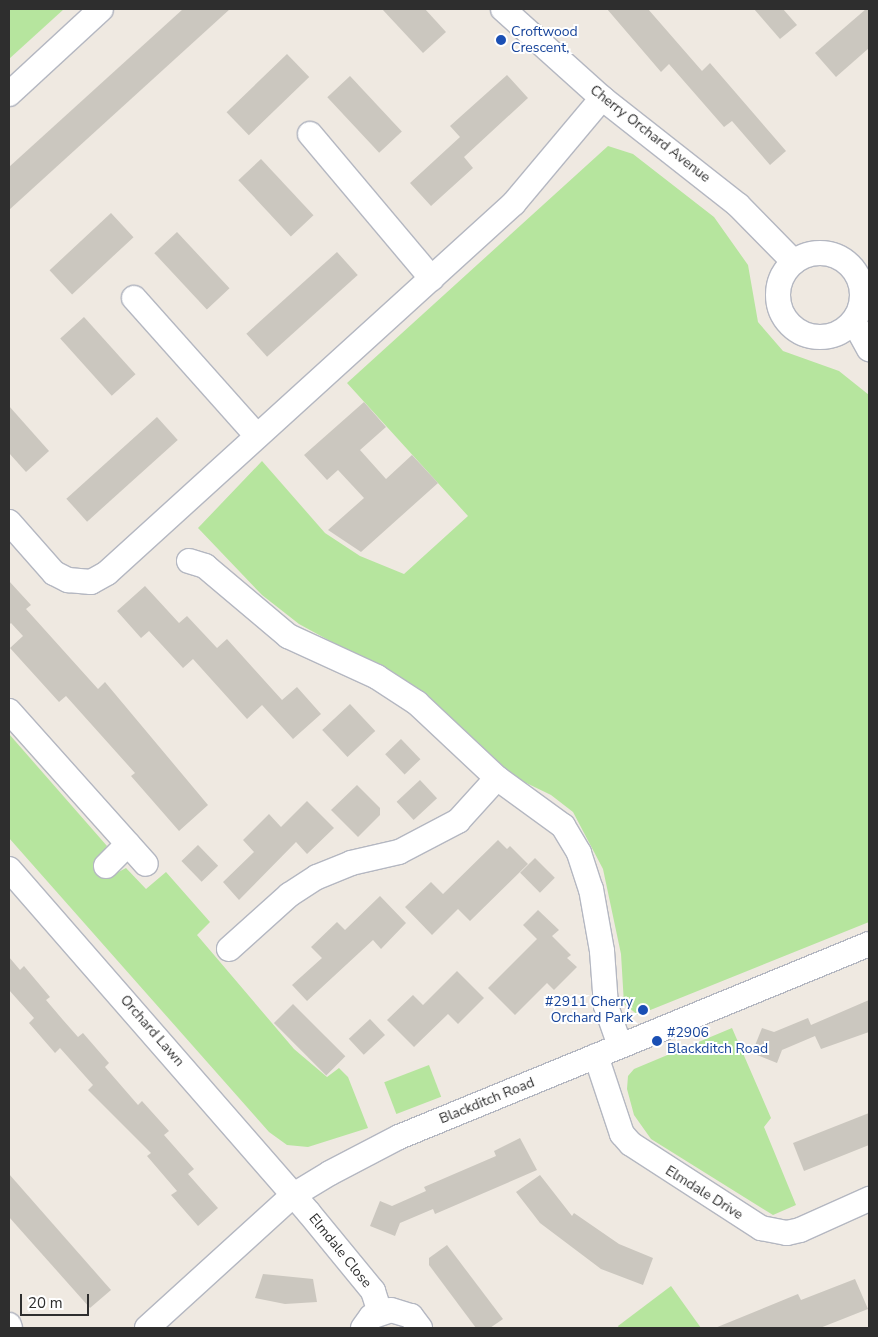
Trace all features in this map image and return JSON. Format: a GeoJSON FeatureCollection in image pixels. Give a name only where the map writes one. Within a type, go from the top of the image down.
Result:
{"type":"FeatureCollection","features":[{"type":"Feature","properties":{"kind":"street"},"geometry":{"type":"LineString","coordinates":[[9,94],[101,9]]}},
{"type":"Feature","properties":{"kind":"street","name":"Cherry Orchard Avenue"},"geometry":{"type":"LineString","coordinates":[[503,9],[602,98],[738,205],[794,262]]}},
{"type":"Feature","properties":{"kind":"street"},"geometry":{"type":"LineString","coordinates":[[9,522],[54,573],[68,580],[91,582],[107,573],[256,435],[432,279],[514,203],[602,98]]}},
{"type":"Feature","properties":{"kind":"street"},"geometry":{"type":"LineString","coordinates":[[310,134],[432,279]]}},
{"type":"Feature","properties":{"kind":"street"},"geometry":{"type":"LineString","coordinates":[[816,253],[831,254],[863,267],[862,307],[854,322],[835,335],[813,337],[797,331],[784,317],[778,304],[778,287],[794,262],[816,253]]}},
{"type":"Feature","properties":{"kind":"street"},"geometry":{"type":"LineString","coordinates":[[134,298],[256,435]]}},
{"type":"Feature","properties":{"kind":"street"},"geometry":{"type":"LineString","coordinates":[[854,322],[869,349]]}},
{"type":"Feature","properties":{"kind":"street"},"geometry":{"type":"LineString","coordinates":[[189,562],[205,566],[288,636],[377,677],[417,703],[497,778],[563,826],[579,852],[598,915],[608,1020],[620,1046]]}},
{"type":"Feature","properties":{"kind":"street"},"geometry":{"type":"LineString","coordinates":[[9,711],[146,864]]}},
{"type":"Feature","properties":{"kind":"street"},"geometry":{"type":"LineString","coordinates":[[229,948],[289,895],[317,877],[351,863],[400,852],[458,821],[497,778]]}},
{"type":"Feature","properties":{"kind":"street"},"geometry":{"type":"LineString","coordinates":[[106,866],[128,844]]}},
{"type":"Feature","properties":{"kind":"street","name":"Orchard Lawn"},"geometry":{"type":"LineString","coordinates":[[9,869],[292,1196]]}},
{"type":"Feature","properties":{"kind":"street","name":"Blackditch Road"},"geometry":{"type":"LineString","coordinates":[[147,1328],[292,1196],[399,1136],[869,944]]}},
{"type":"Feature","properties":{"kind":"street","name":"Elmdale Drive"},"geometry":{"type":"LineString","coordinates":[[596,1056],[626,1139],[687,1184],[761,1228],[786,1233],[800,1230],[869,1199]]}},
{"type":"Feature","properties":{"kind":"street","name":"Elmdale Close"},"geometry":{"type":"LineString","coordinates":[[292,1196],[372,1291],[380,1312]]}},
{"type":"Feature","properties":{"kind":"street"},"geometry":{"type":"LineString","coordinates":[[362,1328],[380,1312],[401,1311],[420,1328]]}},
{"type":"Feature","properties":{"kind":"green space"},"geometry":{"type":"Polygon","coordinates":[[[9,9],[64,9],[9,59],[9,9]]]}},
{"type":"Feature","properties":{"kind":"green space"},"geometry":{"type":"Polygon","coordinates":[[[608,146],[633,154],[714,217],[748,265],[758,322],[783,351],[839,371],[869,395],[869,922],[638,1015],[624,1004],[621,954],[603,869],[573,812],[551,795],[516,778],[425,693],[299,624],[262,595],[198,528],[262,461],[325,533],[360,556],[404,574],[468,516],[347,383],[608,146]]]}},
{"type":"Feature","properties":{"kind":"green space"},"geometry":{"type":"Polygon","coordinates":[[[9,734],[107,846],[94,864],[107,878],[126,868],[146,889],[166,872],[210,922],[197,935],[294,1049],[327,1077],[339,1068],[348,1077],[368,1128],[308,1147],[287,1145],[269,1132],[9,838],[9,734]]]}},
{"type":"Feature","properties":{"kind":"green space"},"geometry":{"type":"Polygon","coordinates":[[[732,1028],[771,1118],[764,1127],[796,1205],[773,1215],[651,1139],[634,1115],[627,1089],[628,1076],[634,1069],[732,1028]]]}},
{"type":"Feature","properties":{"kind":"green space"},"geometry":{"type":"Polygon","coordinates":[[[429,1065],[441,1097],[396,1114],[384,1082],[429,1065]]]}},
{"type":"Feature","properties":{"kind":"green space"},"geometry":{"type":"Polygon","coordinates":[[[671,1286],[701,1328],[619,1328],[618,1326],[671,1286]]]}},
{"type":"Feature","properties":{"kind":"building"},"geometry":{"type":"Polygon","coordinates":[[[183,9],[230,9],[9,210],[9,167],[183,9]]]}},
{"type":"Feature","properties":{"kind":"building"},"geometry":{"type":"Polygon","coordinates":[[[382,9],[425,9],[446,32],[423,53],[382,9]]]}},
{"type":"Feature","properties":{"kind":"building"},"geometry":{"type":"Polygon","coordinates":[[[607,9],[648,9],[702,71],[710,63],[786,151],[770,165],[732,121],[724,127],[669,64],[661,72],[607,9]]]}},
{"type":"Feature","properties":{"kind":"building"},"geometry":{"type":"Polygon","coordinates":[[[754,9],[783,9],[797,25],[780,39],[754,9]]]}},
{"type":"Feature","properties":{"kind":"building"},"geometry":{"type":"Polygon","coordinates":[[[866,9],[869,9],[869,48],[836,77],[815,53],[866,9]]]}},
{"type":"Feature","properties":{"kind":"building"},"geometry":{"type":"Polygon","coordinates":[[[287,54],[309,77],[249,135],[227,112],[287,54]]]}},
{"type":"Feature","properties":{"kind":"building"},"geometry":{"type":"Polygon","coordinates":[[[507,75],[528,98],[464,157],[473,168],[431,206],[410,183],[460,137],[450,126],[507,75]]]}},
{"type":"Feature","properties":{"kind":"building"},"geometry":{"type":"Polygon","coordinates":[[[350,76],[402,132],[379,153],[327,97],[350,76]]]}},
{"type":"Feature","properties":{"kind":"building"},"geometry":{"type":"Polygon","coordinates":[[[261,159],[314,215],[291,236],[238,180],[261,159]]]}},
{"type":"Feature","properties":{"kind":"building"},"geometry":{"type":"Polygon","coordinates":[[[111,213],[134,237],[72,294],[50,270],[111,213]]]}},
{"type":"Feature","properties":{"kind":"building"},"geometry":{"type":"Polygon","coordinates":[[[177,232],[230,288],[207,309],[154,253],[177,232]]]}},
{"type":"Feature","properties":{"kind":"building"},"geometry":{"type":"Polygon","coordinates":[[[337,252],[358,275],[267,357],[246,334],[337,252]]]}},
{"type":"Feature","properties":{"kind":"building"},"geometry":{"type":"Polygon","coordinates":[[[84,317],[136,374],[112,396],[60,338],[84,317]]]}},
{"type":"Feature","properties":{"kind":"building"},"geometry":{"type":"Polygon","coordinates":[[[364,402],[386,427],[360,450],[386,479],[412,455],[438,483],[361,552],[328,530],[364,498],[338,470],[327,480],[304,455],[364,402]]]}},
{"type":"Feature","properties":{"kind":"building"},"geometry":{"type":"Polygon","coordinates":[[[9,406],[49,451],[26,472],[9,453],[9,406]]]}},
{"type":"Feature","properties":{"kind":"building"},"geometry":{"type":"Polygon","coordinates":[[[157,417],[178,440],[87,522],[66,499],[157,417]]]}},
{"type":"Feature","properties":{"kind":"building"},"geometry":{"type":"Polygon","coordinates":[[[9,581],[31,605],[26,609],[98,689],[105,682],[208,805],[179,831],[131,776],[135,773],[66,696],[59,702],[10,648],[23,636],[11,623],[9,625],[9,581]]]}},
{"type":"Feature","properties":{"kind":"building"},"geometry":{"type":"Polygon","coordinates":[[[145,586],[179,623],[187,616],[217,648],[227,639],[282,700],[297,687],[321,714],[293,739],[262,705],[247,719],[193,659],[183,668],[149,631],[141,638],[117,611],[145,586]]]}},
{"type":"Feature","properties":{"kind":"building"},"geometry":{"type":"Polygon","coordinates":[[[350,704],[375,731],[347,757],[322,730],[350,704]]]}},
{"type":"Feature","properties":{"kind":"building"},"geometry":{"type":"Polygon","coordinates":[[[401,739],[420,759],[405,774],[385,754],[401,739]]]}},
{"type":"Feature","properties":{"kind":"building"},"geometry":{"type":"Polygon","coordinates":[[[420,780],[437,798],[414,820],[397,802],[420,780]]]}},
{"type":"Feature","properties":{"kind":"building"},"geometry":{"type":"Polygon","coordinates":[[[357,785],[380,808],[380,815],[358,837],[331,810],[357,785]]]}},
{"type":"Feature","properties":{"kind":"building"},"geometry":{"type":"Polygon","coordinates":[[[307,801],[334,828],[307,854],[296,842],[239,900],[223,882],[254,852],[243,840],[269,814],[281,827],[307,801]]]}},
{"type":"Feature","properties":{"kind":"building"},"geometry":{"type":"Polygon","coordinates":[[[498,840],[507,849],[510,846],[528,864],[470,921],[458,909],[432,935],[405,907],[431,882],[443,894],[498,840]]]}},
{"type":"Feature","properties":{"kind":"building"},"geometry":{"type":"Polygon","coordinates":[[[198,845],[218,866],[202,882],[181,861],[198,845]]]}},
{"type":"Feature","properties":{"kind":"building"},"geometry":{"type":"Polygon","coordinates":[[[535,858],[555,878],[540,893],[520,873],[535,858]]]}},
{"type":"Feature","properties":{"kind":"building"},"geometry":{"type":"Polygon","coordinates":[[[380,896],[406,923],[381,949],[373,940],[307,1001],[292,985],[322,958],[311,947],[337,922],[345,930],[380,896]]]}},
{"type":"Feature","properties":{"kind":"building"},"geometry":{"type":"Polygon","coordinates":[[[538,910],[559,930],[552,936],[571,955],[567,958],[577,967],[554,990],[547,983],[515,1015],[488,988],[537,939],[523,925],[538,910]]]}},
{"type":"Feature","properties":{"kind":"building"},"geometry":{"type":"Polygon","coordinates":[[[9,957],[20,970],[24,966],[50,997],[46,1000],[78,1037],[83,1033],[109,1063],[105,1067],[138,1105],[142,1101],[169,1131],[164,1135],[194,1169],[188,1174],[218,1208],[198,1226],[171,1195],[177,1191],[147,1156],[151,1153],[88,1090],[93,1085],[60,1048],[55,1053],[29,1023],[34,1018],[9,990],[9,957]]]}},
{"type":"Feature","properties":{"kind":"building"},"geometry":{"type":"Polygon","coordinates":[[[457,971],[484,998],[458,1024],[448,1014],[414,1047],[387,1020],[413,995],[423,1005],[457,971]]]}},
{"type":"Feature","properties":{"kind":"building"},"geometry":{"type":"Polygon","coordinates":[[[869,1000],[869,1032],[821,1049],[815,1036],[782,1050],[777,1063],[752,1053],[762,1028],[774,1032],[808,1018],[811,1025],[869,1000]]]}},
{"type":"Feature","properties":{"kind":"building"},"geometry":{"type":"Polygon","coordinates":[[[293,1004],[345,1056],[326,1075],[274,1023],[293,1004]]]}},
{"type":"Feature","properties":{"kind":"building"},"geometry":{"type":"Polygon","coordinates":[[[370,1019],[385,1035],[364,1055],[349,1039],[370,1019]]]}},
{"type":"Feature","properties":{"kind":"building"},"geometry":{"type":"Polygon","coordinates":[[[869,1113],[869,1145],[804,1171],[793,1143],[869,1113]]]}},
{"type":"Feature","properties":{"kind":"building"},"geometry":{"type":"Polygon","coordinates":[[[520,1138],[537,1170],[435,1214],[433,1209],[400,1223],[395,1236],[370,1226],[380,1201],[392,1206],[426,1191],[424,1187],[496,1156],[494,1151],[520,1138]]]}},
{"type":"Feature","properties":{"kind":"building"},"geometry":{"type":"Polygon","coordinates":[[[9,1174],[111,1290],[90,1308],[9,1217],[9,1174]]]}},
{"type":"Feature","properties":{"kind":"building"},"geometry":{"type":"Polygon","coordinates":[[[540,1175],[572,1216],[574,1213],[619,1244],[653,1258],[643,1285],[601,1269],[540,1223],[516,1192],[540,1175]]]}},
{"type":"Feature","properties":{"kind":"building"},"geometry":{"type":"Polygon","coordinates":[[[447,1245],[503,1319],[490,1328],[476,1328],[429,1265],[429,1258],[447,1245]]]}},
{"type":"Feature","properties":{"kind":"building"},"geometry":{"type":"Polygon","coordinates":[[[263,1274],[313,1279],[317,1302],[285,1304],[255,1298],[263,1274]]]}},
{"type":"Feature","properties":{"kind":"building"},"geometry":{"type":"Polygon","coordinates":[[[855,1279],[868,1309],[820,1328],[715,1328],[798,1294],[801,1300],[855,1279]]]}},
{"type":"Feature","properties":{"kind":"place","name":"Croftwood Crescent,"},"geometry":{"type":"Point","coordinates":[501,40]}},
{"type":"Feature","properties":{"kind":"place","name":"#2911 Cherry Orchard Park"},"geometry":{"type":"Point","coordinates":[643,1010]}},
{"type":"Feature","properties":{"kind":"place","name":"#2906 Blackditch Road"},"geometry":{"type":"Point","coordinates":[657,1041]}}]}
